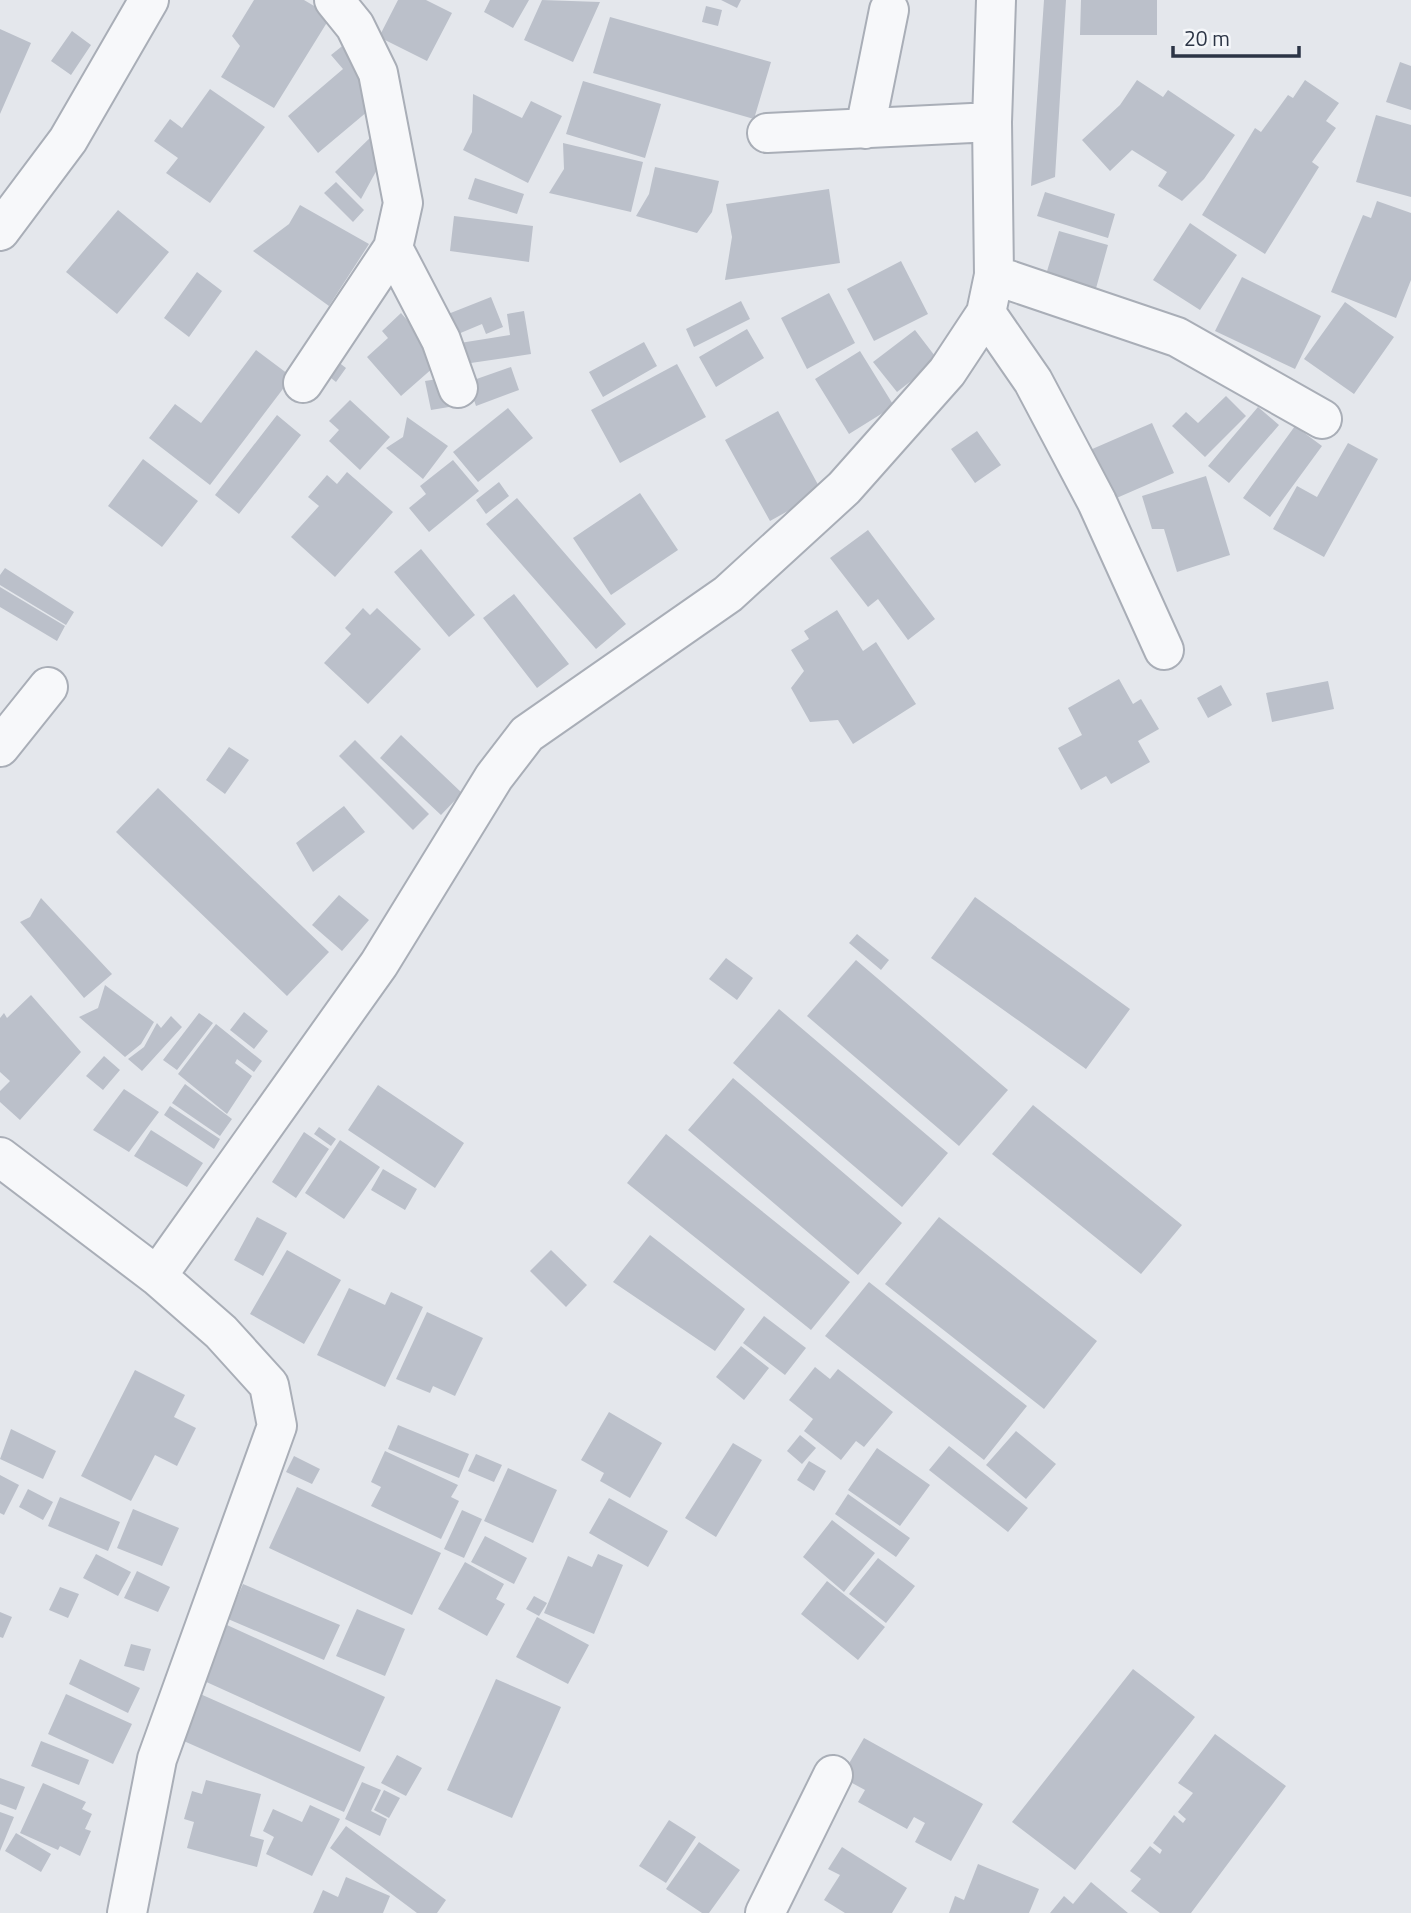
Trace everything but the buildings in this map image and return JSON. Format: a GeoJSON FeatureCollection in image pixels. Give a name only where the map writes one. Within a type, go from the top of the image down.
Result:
{"type":"FeatureCollection","features":[{"type":"Feature","properties":{"kind":"street"},"geometry":{"type":"LineString","coordinates":[[0,231],[68,140],[149,0]]}},
{"type":"Feature","properties":{"kind":"street"},"geometry":{"type":"LineString","coordinates":[[303,383],[393,248],[403,203],[378,73],[355,26],[334,0]]}},
{"type":"Feature","properties":{"kind":"street"},"geometry":{"type":"LineString","coordinates":[[157,1276],[379,964],[494,777],[527,734],[728,594],[834,497],[947,372],[986,313],[994,275],[992,122],[996,0]]}},
{"type":"Feature","properties":{"kind":"street"},"geometry":{"type":"LineString","coordinates":[[865,129],[889,10]]}},
{"type":"Feature","properties":{"kind":"street"},"geometry":{"type":"LineString","coordinates":[[767,133],[992,122]]}},
{"type":"Feature","properties":{"kind":"street"},"geometry":{"type":"LineString","coordinates":[[393,248],[441,340],[458,388]]}},
{"type":"Feature","properties":{"kind":"street"},"geometry":{"type":"LineString","coordinates":[[994,275],[1177,337],[1322,419]]}},
{"type":"Feature","properties":{"kind":"street"},"geometry":{"type":"LineString","coordinates":[[986,313],[1033,381],[1097,502],[1164,650]]}},
{"type":"Feature","properties":{"kind":"street"},"geometry":{"type":"LineString","coordinates":[[0,747],[48,687]]}},
{"type":"Feature","properties":{"kind":"street"},"geometry":{"type":"LineString","coordinates":[[0,1157],[157,1276],[221,1332],[269,1385],[277,1426],[157,1759],[127,1913]]}},
{"type":"Feature","properties":{"kind":"street"},"geometry":{"type":"LineString","coordinates":[[765,1913],[833,1775]]}}]}
